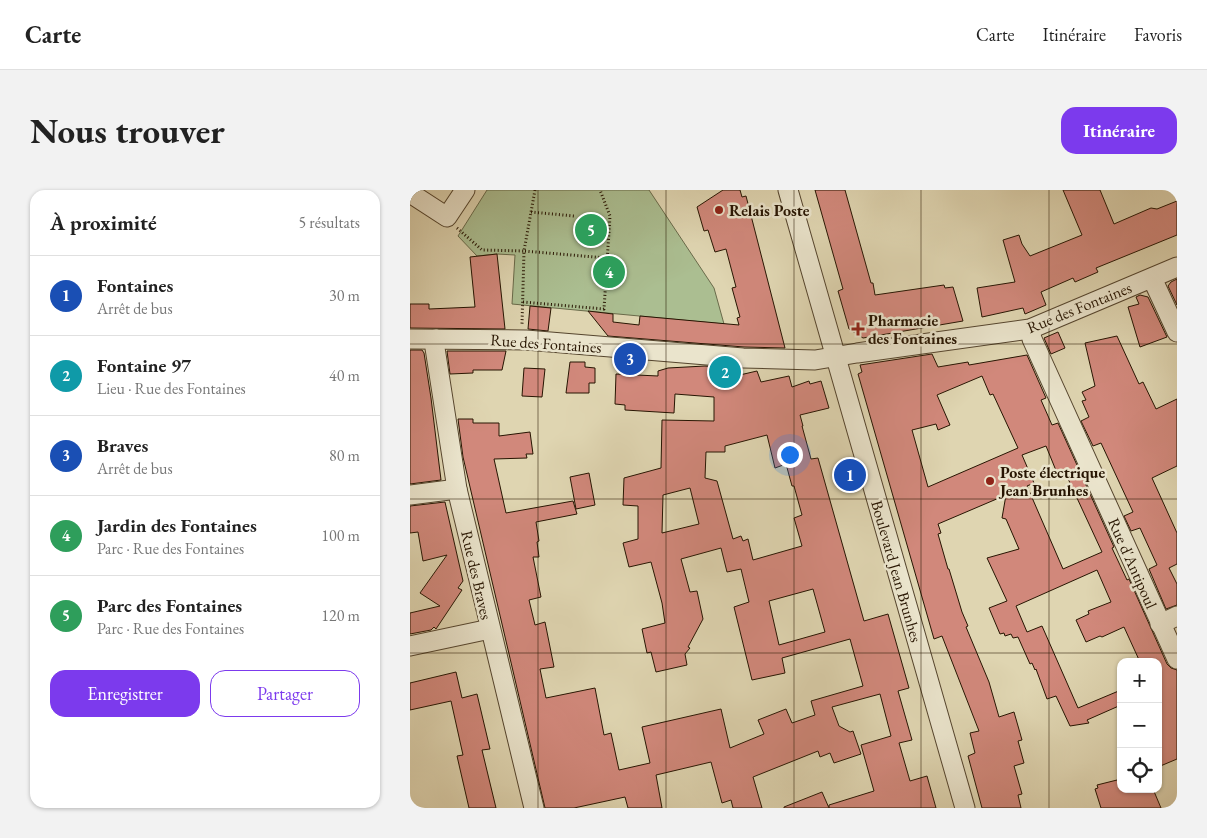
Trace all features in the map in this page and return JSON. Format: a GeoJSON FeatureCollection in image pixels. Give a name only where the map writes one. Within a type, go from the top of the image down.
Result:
{"type":"FeatureCollection","features":[{"type":"Feature","properties":{"kind":"street"},"geometry":{"type":"LineString","coordinates":[[410,193],[447,217],[465,190]]}},
{"type":"Feature","properties":{"kind":"street","name":"Boulevard Jean Brunhes"},"geometry":{"type":"LineString","coordinates":[[788,190],[965,808]]}},
{"type":"Feature","properties":{"kind":"street","name":"Rue des Fontaines"},"geometry":{"type":"LineString","coordinates":[[410,340],[520,340],[743,358],[805,361],[1030,329],[1177,267]]}},
{"type":"Feature","properties":{"kind":"street"},"geometry":{"type":"LineString","coordinates":[[1152,278],[1177,332]]}},
{"type":"Feature","properties":{"kind":"street","name":"Rue d'Antipoul"},"geometry":{"type":"LineString","coordinates":[[1030,329],[1032,339],[1169,620],[1177,659]]}},
{"type":"Feature","properties":{"kind":"street","name":"Rue des Braves"},"geometry":{"type":"LineString","coordinates":[[436,339],[435,348],[457,489],[534,808]]}},
{"type":"Feature","properties":{"kind":"street"},"geometry":{"type":"LineString","coordinates":[[410,495],[457,489]]}},
{"type":"Feature","properties":{"kind":"street"},"geometry":{"type":"LineString","coordinates":[[410,646],[490,629]]}},
{"type":"Feature","properties":{"kind":"path"},"geometry":{"type":"LineString","coordinates":[[520,340],[524,250],[535,190]]}},
{"type":"Feature","properties":{"kind":"path"},"geometry":{"type":"LineString","coordinates":[[523,302],[604,309],[610,216],[600,190]]}},
{"type":"Feature","properties":{"kind":"path"},"geometry":{"type":"LineString","coordinates":[[531,212],[574,216]]}},
{"type":"Feature","properties":{"kind":"path"},"geometry":{"type":"LineString","coordinates":[[460,231],[482,250],[524,250],[606,258]]}},
{"type":"Feature","properties":{"kind":"green space"},"geometry":{"type":"Polygon","coordinates":[[[487,190],[649,190],[714,288],[724,324],[512,304],[515,255],[477,256],[458,236],[487,190]]]}},
{"type":"Feature","properties":{"kind":"building"},"geometry":{"type":"Polygon","coordinates":[[[723,190],[740,190],[742,197],[746,196],[785,348],[744,347],[608,336],[588,311],[613,314],[613,322],[639,325],[640,316],[739,325],[737,318],[740,317],[732,288],[736,287],[726,249],[715,252],[708,230],[704,231],[697,207],[723,190]]]}},
{"type":"Feature","properties":{"kind":"building"},"geometry":{"type":"Polygon","coordinates":[[[815,190],[845,190],[875,295],[944,285],[945,288],[953,287],[963,321],[863,338],[849,329],[838,291],[843,289],[815,190]]]}},
{"type":"Feature","properties":{"kind":"building"},"geometry":{"type":"Polygon","coordinates":[[[1063,190],[1100,190],[1114,224],[1151,208],[1157,209],[1177,201],[1177,235],[1096,268],[1098,272],[1075,282],[1073,278],[1041,292],[1046,305],[1025,314],[1023,308],[982,317],[977,288],[1015,282],[1003,240],[1019,235],[1022,244],[1030,256],[1082,235],[1063,190]]]}},
{"type":"Feature","properties":{"kind":"building"},"geometry":{"type":"Polygon","coordinates":[[[497,254],[505,329],[410,328],[410,304],[429,304],[429,309],[475,307],[470,257],[497,254]]]}},
{"type":"Feature","properties":{"kind":"building"},"geometry":{"type":"Polygon","coordinates":[[[1177,279],[1177,305],[1168,286],[1177,279]]]}},
{"type":"Feature","properties":{"kind":"building"},"geometry":{"type":"Polygon","coordinates":[[[1140,295],[1148,297],[1167,337],[1140,347],[1128,307],[1139,304],[1136,297],[1140,295]]]}},
{"type":"Feature","properties":{"kind":"building"},"geometry":{"type":"Polygon","coordinates":[[[530,306],[551,308],[548,331],[528,329],[530,306]]]}},
{"type":"Feature","properties":{"kind":"building"},"geometry":{"type":"Polygon","coordinates":[[[1058,332],[1065,348],[1051,354],[1044,338],[1058,332]]]}},
{"type":"Feature","properties":{"kind":"building"},"geometry":{"type":"Polygon","coordinates":[[[1117,336],[1139,384],[1143,382],[1156,409],[1177,399],[1177,466],[1152,478],[1177,533],[1177,564],[1169,568],[1177,584],[1177,605],[1166,609],[1149,569],[1157,565],[1140,528],[1131,531],[1124,516],[1133,512],[1101,443],[1093,446],[1081,421],[1089,417],[1082,401],[1086,400],[1082,392],[1095,386],[1085,343],[1117,336]]]}},
{"type":"Feature","properties":{"kind":"building"},"geometry":{"type":"Polygon","coordinates":[[[410,350],[422,350],[424,353],[441,480],[410,484],[410,350]]]}},
{"type":"Feature","properties":{"kind":"building"},"geometry":{"type":"Polygon","coordinates":[[[447,351],[506,351],[502,370],[473,370],[473,373],[450,374],[447,351]]]}},
{"type":"Feature","properties":{"kind":"building"},"geometry":{"type":"Polygon","coordinates":[[[932,354],[938,367],[968,362],[969,365],[1027,355],[1046,398],[1041,400],[1052,425],[1058,423],[1114,547],[1112,548],[1127,580],[1129,579],[1167,664],[1177,670],[1177,759],[1162,765],[1162,658],[1138,658],[1124,627],[1086,642],[1076,620],[1089,614],[1088,611],[1111,602],[1097,570],[1016,606],[1027,632],[1042,626],[1078,708],[1117,692],[1117,707],[1087,720],[1089,723],[1070,726],[1056,696],[1047,699],[1036,669],[1032,663],[1030,664],[1018,637],[1013,638],[1011,634],[1005,636],[1004,633],[1000,634],[989,608],[1007,601],[987,558],[1019,549],[1006,519],[1002,518],[1006,495],[938,524],[941,533],[938,534],[968,626],[966,627],[989,682],[999,717],[1014,712],[1022,740],[1018,741],[1024,763],[1014,766],[1022,794],[1018,795],[1021,808],[982,808],[968,756],[975,753],[970,733],[979,731],[942,636],[934,639],[858,374],[862,372],[860,365],[932,354]],[[982,376],[937,395],[950,425],[938,430],[936,424],[912,430],[928,487],[1018,448],[993,394],[990,395],[982,376]],[[1046,446],[1022,455],[1034,483],[1027,486],[1063,569],[1102,552],[1064,470],[1057,473],[1046,446]]]}},
{"type":"Feature","properties":{"kind":"building"},"geometry":{"type":"Polygon","coordinates":[[[570,362],[585,362],[585,367],[595,368],[595,383],[589,383],[589,393],[566,393],[570,362]]]}},
{"type":"Feature","properties":{"kind":"building"},"geometry":{"type":"Polygon","coordinates":[[[705,366],[729,368],[731,377],[757,371],[761,382],[789,376],[792,387],[809,381],[810,384],[821,381],[829,408],[800,415],[802,426],[811,459],[818,458],[864,621],[888,614],[909,688],[898,691],[912,740],[899,743],[910,781],[927,776],[936,808],[829,808],[829,805],[874,791],[861,745],[891,736],[880,694],[832,707],[839,726],[850,732],[853,731],[861,754],[834,763],[830,753],[820,757],[818,751],[753,777],[762,808],[733,808],[731,800],[722,803],[711,762],[656,775],[662,808],[628,808],[625,797],[574,808],[545,808],[463,457],[458,419],[473,419],[473,423],[499,423],[499,436],[530,432],[533,454],[526,454],[527,458],[494,459],[506,513],[573,501],[577,514],[536,522],[539,557],[533,557],[541,597],[529,600],[535,625],[545,622],[554,667],[540,669],[546,698],[595,688],[604,735],[611,733],[619,770],[650,763],[642,727],[721,709],[730,748],[764,734],[758,720],[786,709],[792,723],[815,715],[811,701],[863,686],[850,639],[782,658],[785,673],[752,680],[734,607],[749,602],[741,569],[727,572],[721,548],[681,559],[690,592],[697,591],[703,619],[688,647],[690,648],[685,654],[687,665],[656,672],[651,652],[647,653],[642,629],[665,623],[662,603],[651,562],[629,567],[623,543],[638,539],[638,506],[623,505],[624,478],[661,468],[662,420],[714,421],[714,397],[675,394],[674,413],[625,410],[625,405],[615,404],[616,374],[658,376],[658,371],[668,368],[705,366]],[[767,435],[725,446],[725,452],[706,452],[705,478],[717,481],[733,539],[741,536],[743,541],[748,539],[753,560],[802,546],[794,518],[802,515],[794,486],[792,486],[786,464],[775,468],[767,435]],[[690,488],[663,495],[662,533],[699,524],[690,488]],[[813,589],[769,601],[779,645],[825,632],[813,589]]]}},
{"type":"Feature","properties":{"kind":"building"},"geometry":{"type":"Polygon","coordinates":[[[524,368],[545,369],[542,397],[522,396],[524,368]]]}},
{"type":"Feature","properties":{"kind":"building"},"geometry":{"type":"Polygon","coordinates":[[[589,473],[595,505],[576,509],[570,477],[589,473]]]}},
{"type":"Feature","properties":{"kind":"building"},"geometry":{"type":"Polygon","coordinates":[[[445,502],[463,581],[458,588],[462,590],[436,629],[434,627],[431,630],[410,634],[410,613],[440,606],[420,593],[447,555],[423,561],[418,532],[410,533],[410,506],[445,502]]]}},
{"type":"Feature","properties":{"kind":"building"},"geometry":{"type":"Polygon","coordinates":[[[456,672],[462,698],[477,694],[490,749],[482,750],[496,808],[469,808],[457,756],[463,755],[451,701],[410,710],[410,683],[456,672]]]}},
{"type":"Feature","properties":{"kind":"building"},"geometry":{"type":"Polygon","coordinates":[[[1117,780],[1117,793],[1155,793],[1161,808],[1101,808],[1095,789],[1098,788],[1097,785],[1117,780]]]}},
{"type":"Feature","properties":{"kind":"building"},"geometry":{"type":"Polygon","coordinates":[[[822,792],[829,808],[784,808],[784,807],[822,792]]]}},
{"type":"Feature","properties":{"kind":"place","name":"Relais Poste"},"geometry":{"type":"Point","coordinates":[719,210]}},
{"type":"Feature","properties":{"kind":"place","name":"Parc des Fontaines"},"geometry":{"type":"Point","coordinates":[591,230]}},
{"type":"Feature","properties":{"kind":"place","name":"Jardin des Fontaines"},"geometry":{"type":"Point","coordinates":[609,272]}},
{"type":"Feature","properties":{"kind":"place","name":"Pharmacie des Fontaines"},"geometry":{"type":"Point","coordinates":[858,329]}},
{"type":"Feature","properties":{"kind":"place","name":"Braves"},"geometry":{"type":"Point","coordinates":[630,359]}},
{"type":"Feature","properties":{"kind":"place","name":"Fontaine 97"},"geometry":{"type":"Point","coordinates":[725,372]}},
{"type":"Feature","properties":{"kind":"place","name":"Fontaines"},"geometry":{"type":"Point","coordinates":[850,475]}},
{"type":"Feature","properties":{"kind":"place","name":"Poste électrique Jean Brunhes"},"geometry":{"type":"Point","coordinates":[990,481]}}]}
